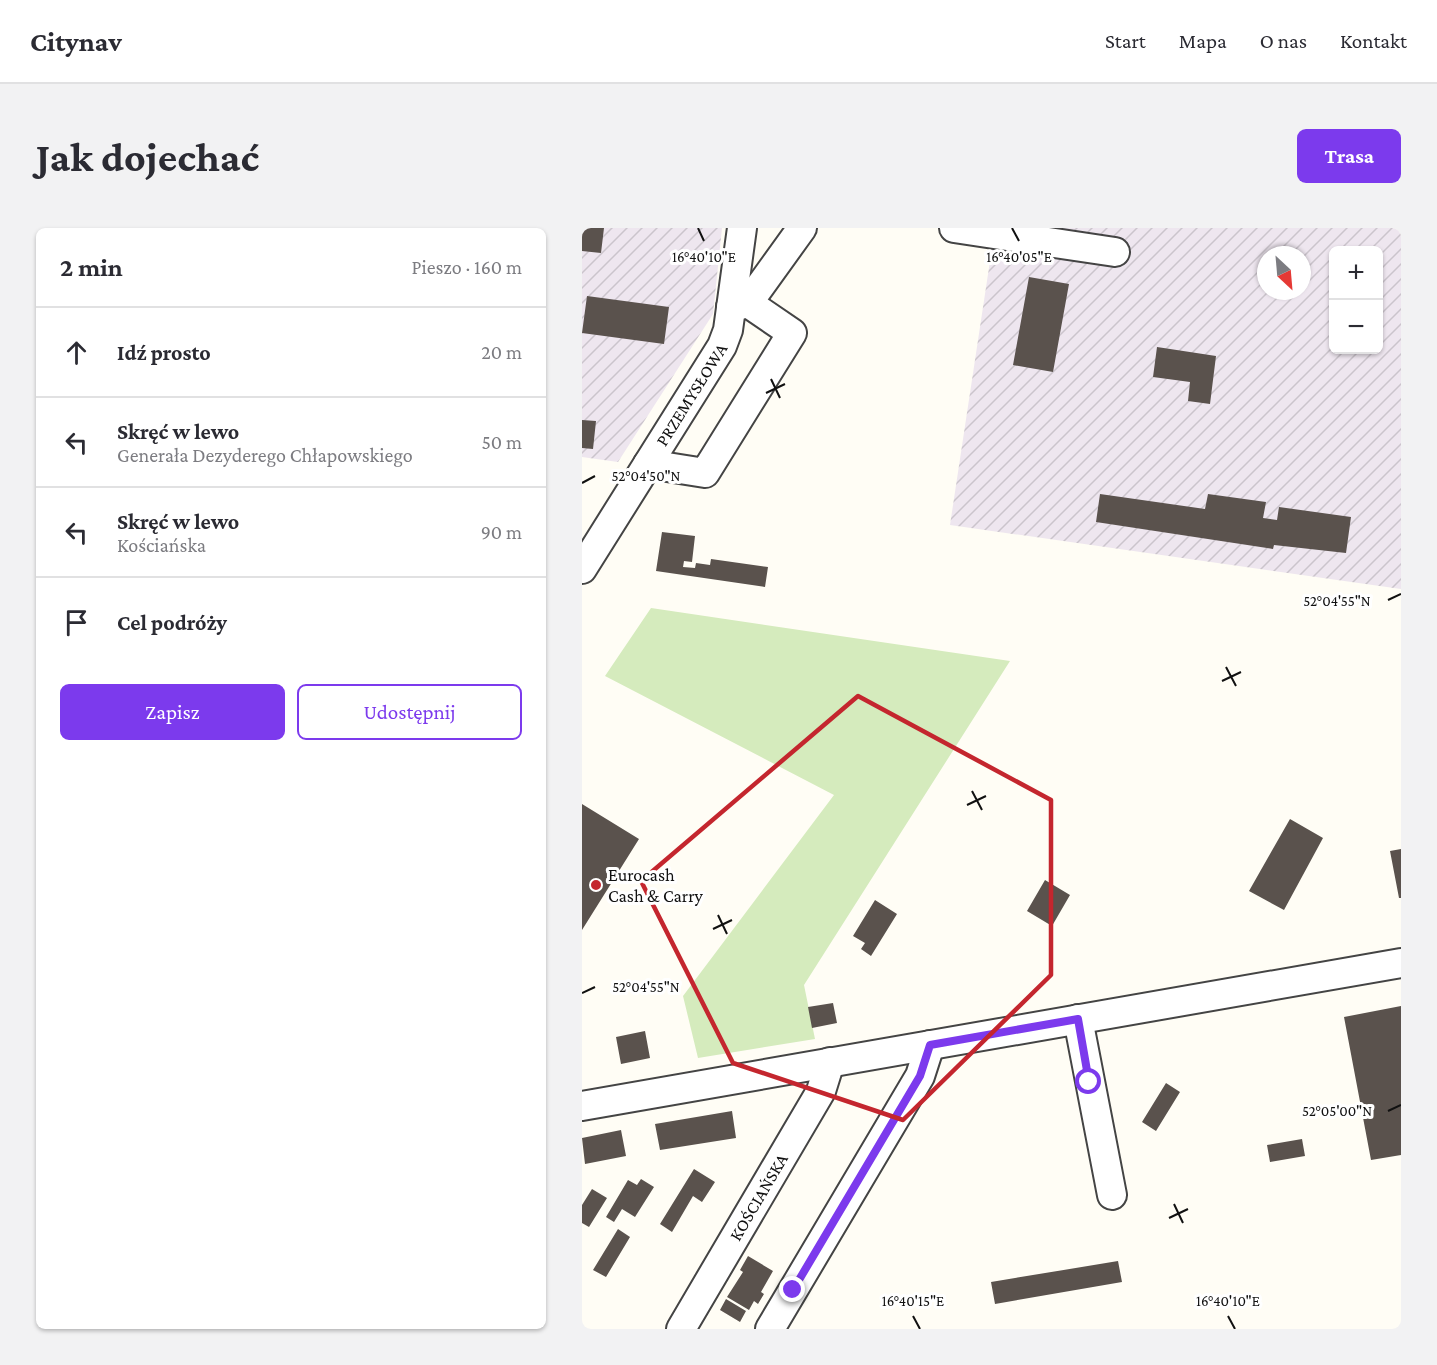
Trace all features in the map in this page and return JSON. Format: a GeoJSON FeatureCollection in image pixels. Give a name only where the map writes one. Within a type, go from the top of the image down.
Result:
{"type":"FeatureCollection","features":[{"type":"Feature","properties":{"kind":"street","name":"PRZEMYSŁOWA"},"geometry":{"type":"LineString","coordinates":[[739,305],[742,228]]}},
{"type":"Feature","properties":{"kind":"street","name":"PRZEMYSŁOWA"},"geometry":{"type":"LineString","coordinates":[[582,569],[722,346],[739,305],[802,228]]}},
{"type":"Feature","properties":{"kind":"street"},"geometry":{"type":"LineString","coordinates":[[954,228],[1115,252]]}},
{"type":"Feature","properties":{"kind":"street"},"geometry":{"type":"LineString","coordinates":[[648,464],[705,474],[792,333],[739,305]]}},
{"type":"Feature","properties":{"kind":"street"},"geometry":{"type":"LineString","coordinates":[[582,1106],[1401,963]]}},
{"type":"Feature","properties":{"kind":"street"},"geometry":{"type":"LineString","coordinates":[[1078,1019],[1112,1195]]}},
{"type":"Feature","properties":{"kind":"street"},"geometry":{"type":"LineString","coordinates":[[770,1329],[920,1076],[930,1045]]}},
{"type":"Feature","properties":{"kind":"street","name":"KOŚCIAŃSKA"},"geometry":{"type":"LineString","coordinates":[[681,1329],[821,1091],[830,1062]]}},
{"type":"Feature","properties":{"kind":"highlighted area"},"geometry":{"type":"Polygon","coordinates":[[[858,696],[1051,800],[1051,975],[903,1120],[733,1063],[641,881],[858,696]]]}},
{"type":"Feature","properties":{"kind":"shaded area"},"geometry":{"type":"Polygon","coordinates":[[[582,228],[722,228],[713,314],[618,462],[582,457],[582,228]]]}},
{"type":"Feature","properties":{"kind":"shaded area"},"geometry":{"type":"Polygon","coordinates":[[[995,228],[1401,228],[1401,589],[950,525],[995,228]]]}},
{"type":"Feature","properties":{"kind":"green space"},"geometry":{"type":"Polygon","coordinates":[[[651,608],[1010,661],[804,985],[815,1039],[698,1058],[683,996],[834,795],[605,676],[651,608]]]}},
{"type":"Feature","properties":{"kind":"building"},"geometry":{"type":"Polygon","coordinates":[[[582,228],[604,228],[601,253],[582,251],[582,228]]]}},
{"type":"Feature","properties":{"kind":"building"},"geometry":{"type":"Polygon","coordinates":[[[1029,277],[1069,284],[1053,372],[1013,365],[1029,277]]]}},
{"type":"Feature","properties":{"kind":"building"},"geometry":{"type":"Polygon","coordinates":[[[587,296],[669,307],[664,344],[582,333],[587,296]]]}},
{"type":"Feature","properties":{"kind":"building"},"geometry":{"type":"Polygon","coordinates":[[[1157,347],[1216,356],[1210,404],[1188,401],[1190,382],[1153,377],[1157,347]]]}},
{"type":"Feature","properties":{"kind":"building"},"geometry":{"type":"Polygon","coordinates":[[[582,420],[596,421],[593,449],[582,448],[582,420]]]}},
{"type":"Feature","properties":{"kind":"building"},"geometry":{"type":"Polygon","coordinates":[[[1100,494],[1205,509],[1208,494],[1266,502],[1263,518],[1277,520],[1279,507],[1351,517],[1346,553],[1274,545],[1273,549],[1096,522],[1100,494]]]}},
{"type":"Feature","properties":{"kind":"building"},"geometry":{"type":"Polygon","coordinates":[[[662,532],[695,536],[692,562],[684,561],[683,567],[695,568],[696,563],[710,565],[711,559],[768,567],[765,587],[656,571],[662,532]]]}},
{"type":"Feature","properties":{"kind":"building","name":"Eurocash Cash & Carry"},"geometry":{"type":"Polygon","coordinates":[[[582,804],[639,839],[582,930],[582,804]]]}},
{"type":"Feature","properties":{"kind":"building"},"geometry":{"type":"Polygon","coordinates":[[[1290,819],[1323,838],[1284,910],[1249,891],[1290,819]]]}},
{"type":"Feature","properties":{"kind":"building"},"geometry":{"type":"Polygon","coordinates":[[[1401,849],[1401,898],[1399,898],[1390,851],[1401,849]]]}},
{"type":"Feature","properties":{"kind":"building"},"geometry":{"type":"Polygon","coordinates":[[[1045,880],[1070,895],[1052,926],[1027,911],[1045,880]]]}},
{"type":"Feature","properties":{"kind":"building"},"geometry":{"type":"Polygon","coordinates":[[[875,900],[897,914],[871,956],[861,949],[865,943],[853,936],[875,900]]]}},
{"type":"Feature","properties":{"kind":"building"},"geometry":{"type":"Polygon","coordinates":[[[833,1003],[837,1023],[812,1028],[808,1007],[833,1003]]]}},
{"type":"Feature","properties":{"kind":"building"},"geometry":{"type":"Polygon","coordinates":[[[1401,1006],[1401,1155],[1371,1160],[1344,1017],[1401,1006]]]}},
{"type":"Feature","properties":{"kind":"building"},"geometry":{"type":"Polygon","coordinates":[[[645,1031],[650,1058],[621,1064],[616,1037],[645,1031]]]}},
{"type":"Feature","properties":{"kind":"building"},"geometry":{"type":"Polygon","coordinates":[[[1166,1083],[1180,1092],[1156,1131],[1142,1122],[1166,1083]]]}},
{"type":"Feature","properties":{"kind":"building"},"geometry":{"type":"Polygon","coordinates":[[[732,1111],[736,1138],[660,1150],[655,1124],[732,1111]]]}},
{"type":"Feature","properties":{"kind":"building"},"geometry":{"type":"Polygon","coordinates":[[[621,1130],[626,1156],[585,1164],[582,1138],[621,1130]]]}},
{"type":"Feature","properties":{"kind":"building"},"geometry":{"type":"Polygon","coordinates":[[[1302,1139],[1305,1156],[1270,1162],[1267,1145],[1302,1139]]]}},
{"type":"Feature","properties":{"kind":"building"},"geometry":{"type":"Polygon","coordinates":[[[694,1169],[715,1182],[702,1202],[693,1196],[672,1232],[660,1224],[694,1169]]]}},
{"type":"Feature","properties":{"kind":"building"},"geometry":{"type":"Polygon","coordinates":[[[641,1179],[654,1187],[635,1217],[622,1209],[614,1222],[606,1217],[628,1180],[637,1185],[641,1179]]]}},
{"type":"Feature","properties":{"kind":"building"},"geometry":{"type":"Polygon","coordinates":[[[592,1189],[607,1198],[589,1227],[582,1223],[582,1205],[592,1189]]]}},
{"type":"Feature","properties":{"kind":"building"},"geometry":{"type":"Polygon","coordinates":[[[618,1229],[630,1237],[606,1277],[593,1270],[618,1229]]]}},
{"type":"Feature","properties":{"kind":"building"},"geometry":{"type":"Polygon","coordinates":[[[748,1256],[773,1271],[761,1292],[764,1294],[758,1304],[754,1301],[749,1310],[727,1297],[743,1272],[740,1270],[748,1256]]]}},
{"type":"Feature","properties":{"kind":"building"},"geometry":{"type":"Polygon","coordinates":[[[1118,1261],[1122,1282],[995,1304],[991,1282],[1118,1261]]]}},
{"type":"Feature","properties":{"kind":"building"},"geometry":{"type":"Polygon","coordinates":[[[726,1299],[746,1311],[740,1322],[720,1310],[726,1299]]]}},
{"type":"Feature","properties":{"kind":"place","name":"Eurocash Cash & Carry"},"geometry":{"type":"Point","coordinates":[596,885]}},
{"type":"Feature","properties":{"kind":"route"},"geometry":{"type":"LineString","coordinates":[[793,1290],[920,1076],[930,1045],[1078,1019],[1089,1082]]}}]}
